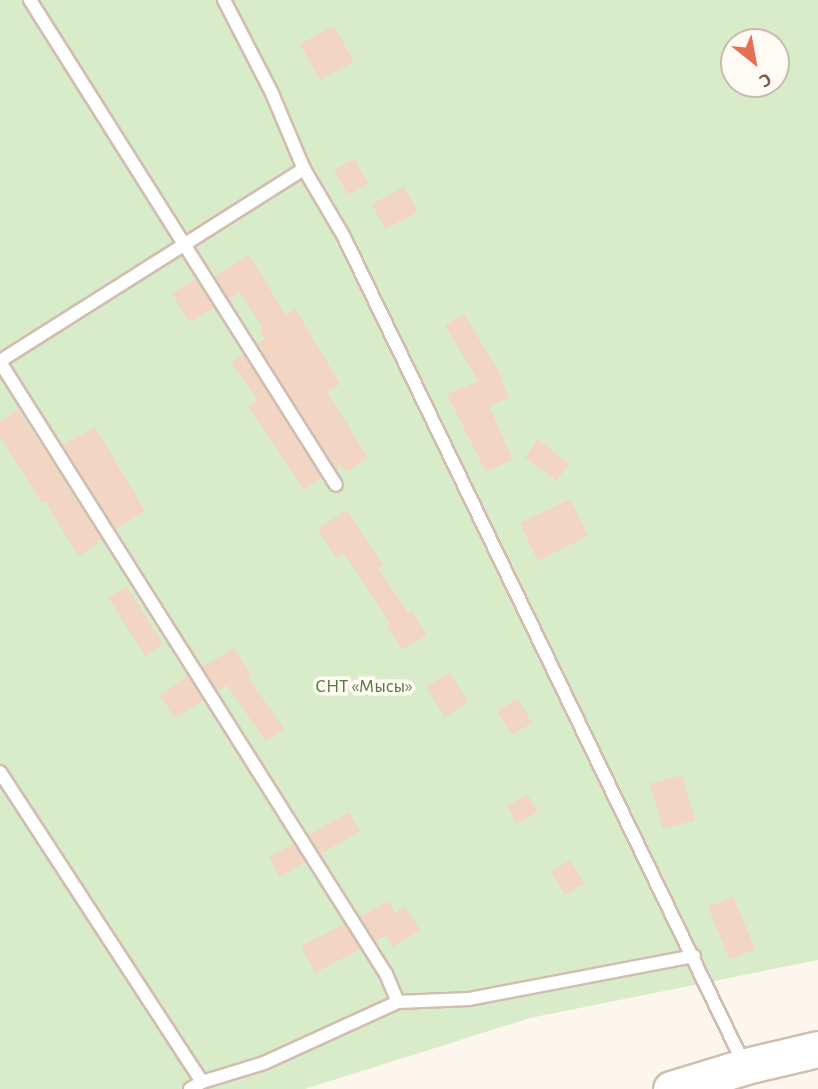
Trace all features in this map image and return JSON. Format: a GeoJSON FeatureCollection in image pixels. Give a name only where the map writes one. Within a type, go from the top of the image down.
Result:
{"type":"FeatureCollection","features":[{"type":"Feature","properties":{"kind":"main road"},"geometry":{"type":"LineString","coordinates":[[671,1089],[707,1084],[746,1066],[818,1049]]}},
{"type":"Feature","properties":{"kind":"lane"},"geometry":{"type":"LineString","coordinates":[[30,0],[336,485]]}},
{"type":"Feature","properties":{"kind":"lane"},"geometry":{"type":"LineString","coordinates":[[224,0],[271,91],[304,169],[344,237],[746,1066]]}},
{"type":"Feature","properties":{"kind":"lane"},"geometry":{"type":"LineString","coordinates":[[304,169],[0,361],[379,962],[398,1002]]}},
{"type":"Feature","properties":{"kind":"lane"},"geometry":{"type":"LineString","coordinates":[[0,772],[202,1082]]}},
{"type":"Feature","properties":{"kind":"lane"},"geometry":{"type":"LineString","coordinates":[[190,1089],[202,1082],[264,1063],[398,1002],[469,999],[694,956]]}},
{"type":"Feature","properties":{"kind":"green space","name":"СНТ «Мысы»"},"geometry":{"type":"Polygon","coordinates":[[[0,0],[818,0],[818,960],[530,1018],[305,1089],[0,1089],[0,0]]]}},
{"type":"Feature","properties":{"kind":"building"},"geometry":{"type":"Polygon","coordinates":[[[334,26],[354,62],[320,80],[300,44],[334,26]]]}},
{"type":"Feature","properties":{"kind":"building"},"geometry":{"type":"Polygon","coordinates":[[[355,159],[368,184],[348,195],[334,169],[355,159]]]}},
{"type":"Feature","properties":{"kind":"building"},"geometry":{"type":"Polygon","coordinates":[[[404,187],[418,212],[385,229],[372,204],[404,187]]]}},
{"type":"Feature","properties":{"kind":"building"},"geometry":{"type":"Polygon","coordinates":[[[249,255],[286,315],[295,309],[340,384],[327,392],[368,458],[346,472],[341,464],[336,468],[257,344],[265,339],[259,330],[263,328],[240,292],[229,299],[215,276],[249,255]]]}},
{"type":"Feature","properties":{"kind":"building"},"geometry":{"type":"Polygon","coordinates":[[[196,279],[214,308],[189,322],[172,293],[196,279]]]}},
{"type":"Feature","properties":{"kind":"building"},"geometry":{"type":"Polygon","coordinates":[[[464,314],[499,372],[509,398],[489,406],[513,460],[486,472],[447,394],[478,381],[445,325],[464,314]]]}},
{"type":"Feature","properties":{"kind":"building"},"geometry":{"type":"Polygon","coordinates":[[[243,354],[321,478],[304,490],[248,406],[258,400],[231,362],[243,354]]]}},
{"type":"Feature","properties":{"kind":"building"},"geometry":{"type":"Polygon","coordinates":[[[18,409],[101,539],[97,541],[98,544],[78,556],[45,501],[42,503],[0,436],[0,422],[18,409]]]}},
{"type":"Feature","properties":{"kind":"building"},"geometry":{"type":"Polygon","coordinates":[[[95,427],[145,511],[116,529],[63,445],[95,427]]]}},
{"type":"Feature","properties":{"kind":"building"},"geometry":{"type":"Polygon","coordinates":[[[538,439],[569,464],[556,481],[525,457],[538,439]]]}},
{"type":"Feature","properties":{"kind":"building"},"geometry":{"type":"Polygon","coordinates":[[[570,499],[588,536],[538,561],[520,523],[570,499]]]}},
{"type":"Feature","properties":{"kind":"building"},"geometry":{"type":"Polygon","coordinates":[[[347,510],[383,565],[378,568],[408,613],[412,611],[427,635],[402,650],[387,626],[390,624],[344,553],[336,558],[318,529],[347,510]]]}},
{"type":"Feature","properties":{"kind":"building"},"geometry":{"type":"Polygon","coordinates":[[[127,587],[163,644],[145,656],[108,597],[127,587]]]}},
{"type":"Feature","properties":{"kind":"building"},"geometry":{"type":"Polygon","coordinates":[[[234,648],[251,675],[248,677],[284,729],[266,742],[227,685],[218,691],[202,667],[234,648]]]}},
{"type":"Feature","properties":{"kind":"building"},"geometry":{"type":"Polygon","coordinates":[[[450,672],[468,702],[445,717],[426,687],[450,672]]]}},
{"type":"Feature","properties":{"kind":"building"},"geometry":{"type":"Polygon","coordinates":[[[187,676],[203,700],[175,718],[160,696],[187,676]]]}},
{"type":"Feature","properties":{"kind":"building"},"geometry":{"type":"Polygon","coordinates":[[[518,699],[532,723],[512,735],[497,711],[518,699]]]}},
{"type":"Feature","properties":{"kind":"building"},"geometry":{"type":"Polygon","coordinates":[[[682,775],[695,820],[663,829],[650,784],[682,775]]]}},
{"type":"Feature","properties":{"kind":"building"},"geometry":{"type":"Polygon","coordinates":[[[527,794],[538,812],[517,824],[507,806],[527,794]]]}},
{"type":"Feature","properties":{"kind":"building"},"geometry":{"type":"Polygon","coordinates":[[[349,812],[360,831],[321,854],[309,835],[349,812]]]}},
{"type":"Feature","properties":{"kind":"building"},"geometry":{"type":"Polygon","coordinates":[[[293,844],[305,862],[279,877],[269,857],[293,844]]]}},
{"type":"Feature","properties":{"kind":"building"},"geometry":{"type":"Polygon","coordinates":[[[570,860],[584,884],[565,895],[551,872],[570,860]]]}},
{"type":"Feature","properties":{"kind":"building"},"geometry":{"type":"Polygon","coordinates":[[[733,897],[755,949],[729,959],[708,907],[733,897]]]}},
{"type":"Feature","properties":{"kind":"building"},"geometry":{"type":"Polygon","coordinates":[[[388,901],[395,913],[405,907],[420,930],[393,947],[386,936],[376,941],[360,916],[388,901]]]}},
{"type":"Feature","properties":{"kind":"building"},"geometry":{"type":"Polygon","coordinates":[[[344,924],[360,949],[315,973],[301,946],[344,924]]]}}]}
